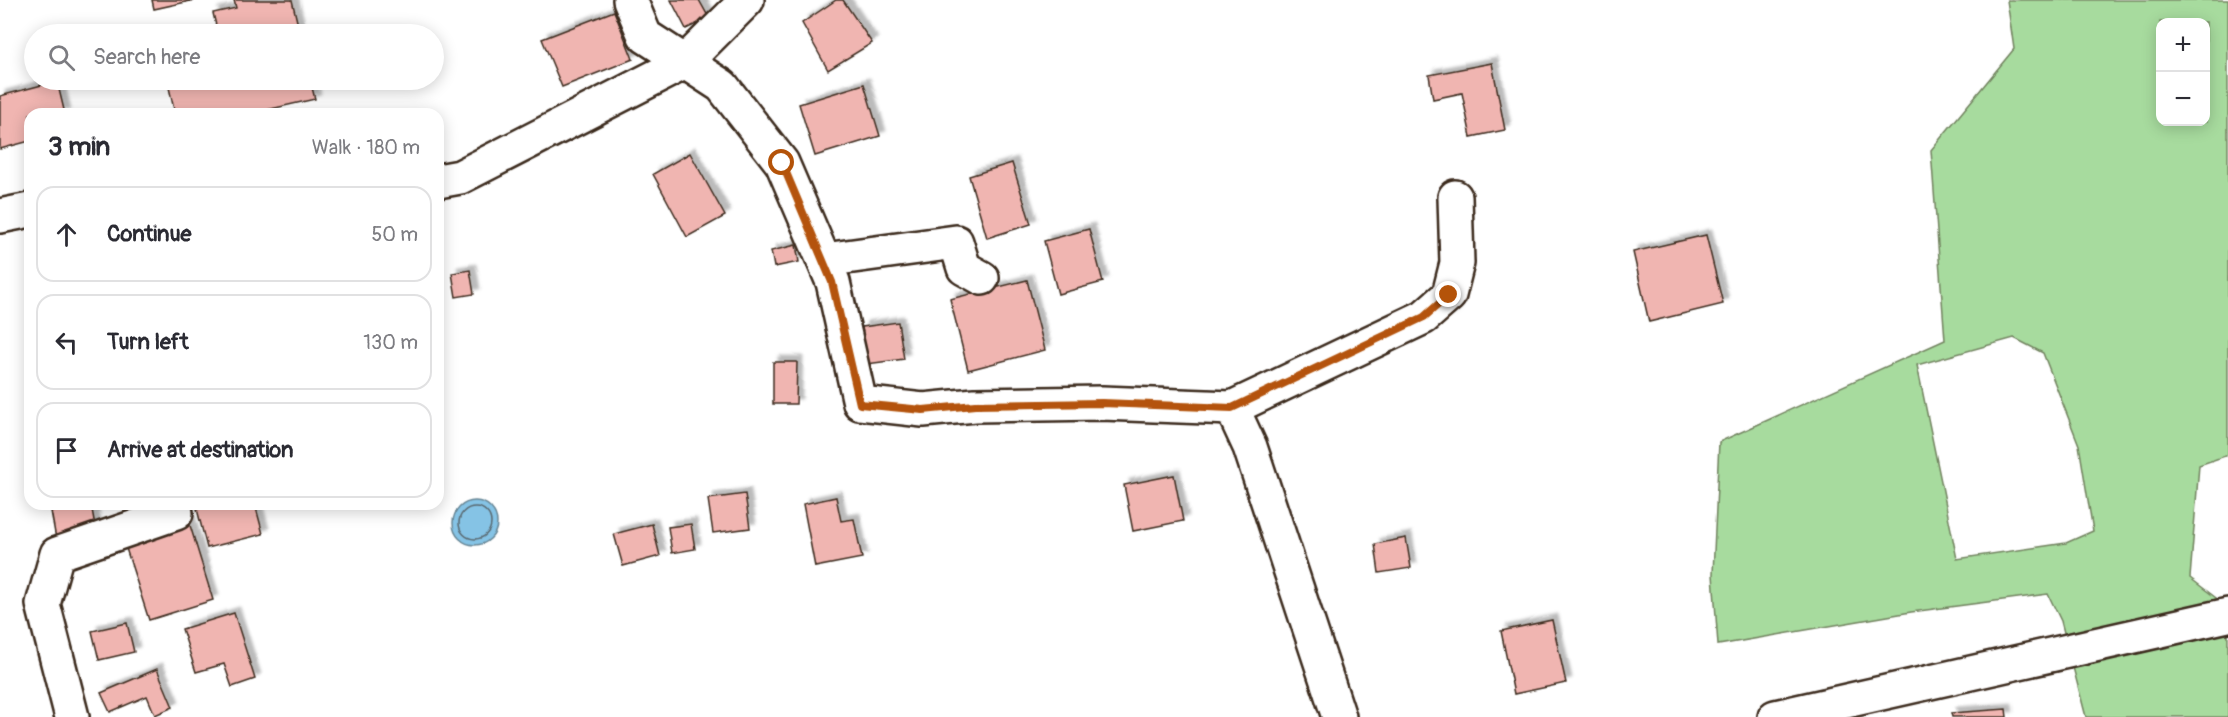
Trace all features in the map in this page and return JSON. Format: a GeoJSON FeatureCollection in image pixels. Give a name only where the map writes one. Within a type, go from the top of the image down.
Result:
{"type":"FeatureCollection","features":[{"type":"Feature","properties":{"kind":"street"},"geometry":{"type":"LineString","coordinates":[[630,0],[645,36],[722,86],[782,163],[832,282],[860,404],[923,410],[975,405],[1102,403],[1232,408],[1424,317],[1449,295],[1457,263],[1455,197]]}},
{"type":"Feature","properties":{"kind":"street"},"geometry":{"type":"LineString","coordinates":[[444,180],[460,177],[685,62],[747,0]]}},
{"type":"Feature","properties":{"kind":"street"},"geometry":{"type":"LineString","coordinates":[[0,216],[24,211]]}},
{"type":"Feature","properties":{"kind":"street"},"geometry":{"type":"LineString","coordinates":[[824,260],[956,242],[964,268],[982,278]]}},
{"type":"Feature","properties":{"kind":"street"},"geometry":{"type":"LineString","coordinates":[[1232,408],[1250,447],[1339,717]]}},
{"type":"Feature","properties":{"kind":"street"},"geometry":{"type":"LineString","coordinates":[[72,717],[44,604],[57,554],[176,513]]}},
{"type":"Feature","properties":{"kind":"street"},"geometry":{"type":"LineString","coordinates":[[1775,717],[2228,615]]}},
{"type":"Feature","properties":{"kind":"green space"},"geometry":{"type":"Polygon","coordinates":[[[2007,0],[2228,0],[2228,455],[2199,465],[2190,578],[2228,607],[2228,717],[2086,717],[2061,621],[2048,594],[1911,612],[1718,645],[1713,574],[1719,442],[1945,340],[1931,150],[2014,49],[2007,0]],[[2014,338],[1917,365],[1957,559],[2066,543],[2093,531],[2079,445],[2043,353],[2014,338]]]}},
{"type":"Feature","properties":{"kind":"water"},"geometry":{"type":"Polygon","coordinates":[[[475,501],[484,502],[491,507],[496,514],[496,532],[491,539],[484,544],[475,545],[466,544],[459,539],[454,532],[453,523],[454,514],[459,507],[466,502],[475,501]]]}},
{"type":"Feature","properties":{"kind":"building"},"geometry":{"type":"Polygon","coordinates":[[[152,0],[195,0],[154,9],[152,0]]]}},
{"type":"Feature","properties":{"kind":"building"},"geometry":{"type":"Polygon","coordinates":[[[234,0],[292,0],[298,24],[216,24],[213,13],[236,8],[234,0]]]}},
{"type":"Feature","properties":{"kind":"building"},"geometry":{"type":"Polygon","coordinates":[[[671,0],[699,0],[709,18],[686,29],[671,0]]]}},
{"type":"Feature","properties":{"kind":"building"},"geometry":{"type":"Polygon","coordinates":[[[836,0],[843,0],[872,43],[828,70],[802,23],[836,0]]]}},
{"type":"Feature","properties":{"kind":"building"},"geometry":{"type":"Polygon","coordinates":[[[614,11],[633,59],[562,87],[542,39],[614,11]]]}},
{"type":"Feature","properties":{"kind":"building"},"geometry":{"type":"Polygon","coordinates":[[[1492,63],[1505,130],[1471,137],[1462,93],[1433,99],[1429,75],[1492,63]]]}},
{"type":"Feature","properties":{"kind":"building"},"geometry":{"type":"Polygon","coordinates":[[[864,84],[880,136],[815,156],[799,104],[864,84]]]}},
{"type":"Feature","properties":{"kind":"building"},"geometry":{"type":"Polygon","coordinates":[[[24,90],[59,90],[64,108],[24,108],[24,143],[0,149],[0,96],[24,90]]]}},
{"type":"Feature","properties":{"kind":"building"},"geometry":{"type":"Polygon","coordinates":[[[170,90],[313,90],[315,99],[275,108],[174,108],[170,90]]]}},
{"type":"Feature","properties":{"kind":"building"},"geometry":{"type":"Polygon","coordinates":[[[690,153],[725,216],[687,237],[653,174],[690,153]]]}},
{"type":"Feature","properties":{"kind":"building"},"geometry":{"type":"Polygon","coordinates":[[[1012,163],[1031,224],[987,238],[969,176],[1012,163]]]}},
{"type":"Feature","properties":{"kind":"building"},"geometry":{"type":"Polygon","coordinates":[[[1089,229],[1103,282],[1058,294],[1044,241],[1089,229]]]}},
{"type":"Feature","properties":{"kind":"building"},"geometry":{"type":"Polygon","coordinates":[[[1706,235],[1723,304],[1649,322],[1633,252],[1706,235]]]}},
{"type":"Feature","properties":{"kind":"building"},"geometry":{"type":"Polygon","coordinates":[[[796,245],[799,262],[774,267],[771,251],[796,245]]]}},
{"type":"Feature","properties":{"kind":"building"},"geometry":{"type":"Polygon","coordinates":[[[470,270],[474,294],[456,297],[452,273],[470,270]]]}},
{"type":"Feature","properties":{"kind":"building"},"geometry":{"type":"Polygon","coordinates":[[[1027,280],[1045,350],[968,370],[950,299],[1027,280]]]}},
{"type":"Feature","properties":{"kind":"building"},"geometry":{"type":"Polygon","coordinates":[[[898,322],[904,359],[867,364],[862,327],[898,322]]]}},
{"type":"Feature","properties":{"kind":"building"},"geometry":{"type":"Polygon","coordinates":[[[773,362],[797,362],[796,404],[773,404],[773,362]]]}},
{"type":"Feature","properties":{"kind":"building"},"geometry":{"type":"Polygon","coordinates":[[[1174,475],[1183,521],[1133,531],[1124,485],[1174,475]]]}},
{"type":"Feature","properties":{"kind":"building"},"geometry":{"type":"Polygon","coordinates":[[[745,494],[750,528],[713,533],[708,499],[745,494]]]}},
{"type":"Feature","properties":{"kind":"building"},"geometry":{"type":"Polygon","coordinates":[[[836,497],[841,521],[854,519],[862,558],[815,567],[803,504],[836,497]]]}},
{"type":"Feature","properties":{"kind":"building"},"geometry":{"type":"Polygon","coordinates":[[[92,510],[96,531],[56,539],[51,511],[92,510]]]}},
{"type":"Feature","properties":{"kind":"building"},"geometry":{"type":"Polygon","coordinates":[[[197,510],[257,510],[263,534],[207,548],[197,510]]]}},
{"type":"Feature","properties":{"kind":"building"},"geometry":{"type":"Polygon","coordinates":[[[189,522],[213,600],[149,620],[124,542],[189,522]]]}},
{"type":"Feature","properties":{"kind":"building"},"geometry":{"type":"Polygon","coordinates":[[[652,524],[660,556],[623,566],[614,534],[652,524]]]}},
{"type":"Feature","properties":{"kind":"building"},"geometry":{"type":"Polygon","coordinates":[[[691,524],[695,549],[672,553],[668,527],[691,524]]]}},
{"type":"Feature","properties":{"kind":"building"},"geometry":{"type":"Polygon","coordinates":[[[1406,538],[1411,568],[1379,573],[1375,544],[1406,538]]]}},
{"type":"Feature","properties":{"kind":"building"},"geometry":{"type":"Polygon","coordinates":[[[234,613],[255,679],[232,687],[224,664],[196,672],[182,629],[234,613]]]}},
{"type":"Feature","properties":{"kind":"building"},"geometry":{"type":"Polygon","coordinates":[[[1552,620],[1566,683],[1514,694],[1501,631],[1552,620]]]}},
{"type":"Feature","properties":{"kind":"building"},"geometry":{"type":"Polygon","coordinates":[[[127,623],[134,652],[99,660],[92,631],[127,623]]]}},
{"type":"Feature","properties":{"kind":"building"},"geometry":{"type":"Polygon","coordinates":[[[157,669],[173,707],[155,715],[147,696],[110,712],[101,693],[157,669]]]}},
{"type":"Feature","properties":{"kind":"building"},"geometry":{"type":"Polygon","coordinates":[[[2006,709],[2007,717],[1952,717],[1951,713],[2006,709]]]}},
{"type":"Feature","properties":{"kind":"route"},"geometry":{"type":"LineString","coordinates":[[782,163],[832,282],[860,404],[923,410],[975,405],[1102,403],[1232,408],[1424,317],[1449,295]]}}]}
